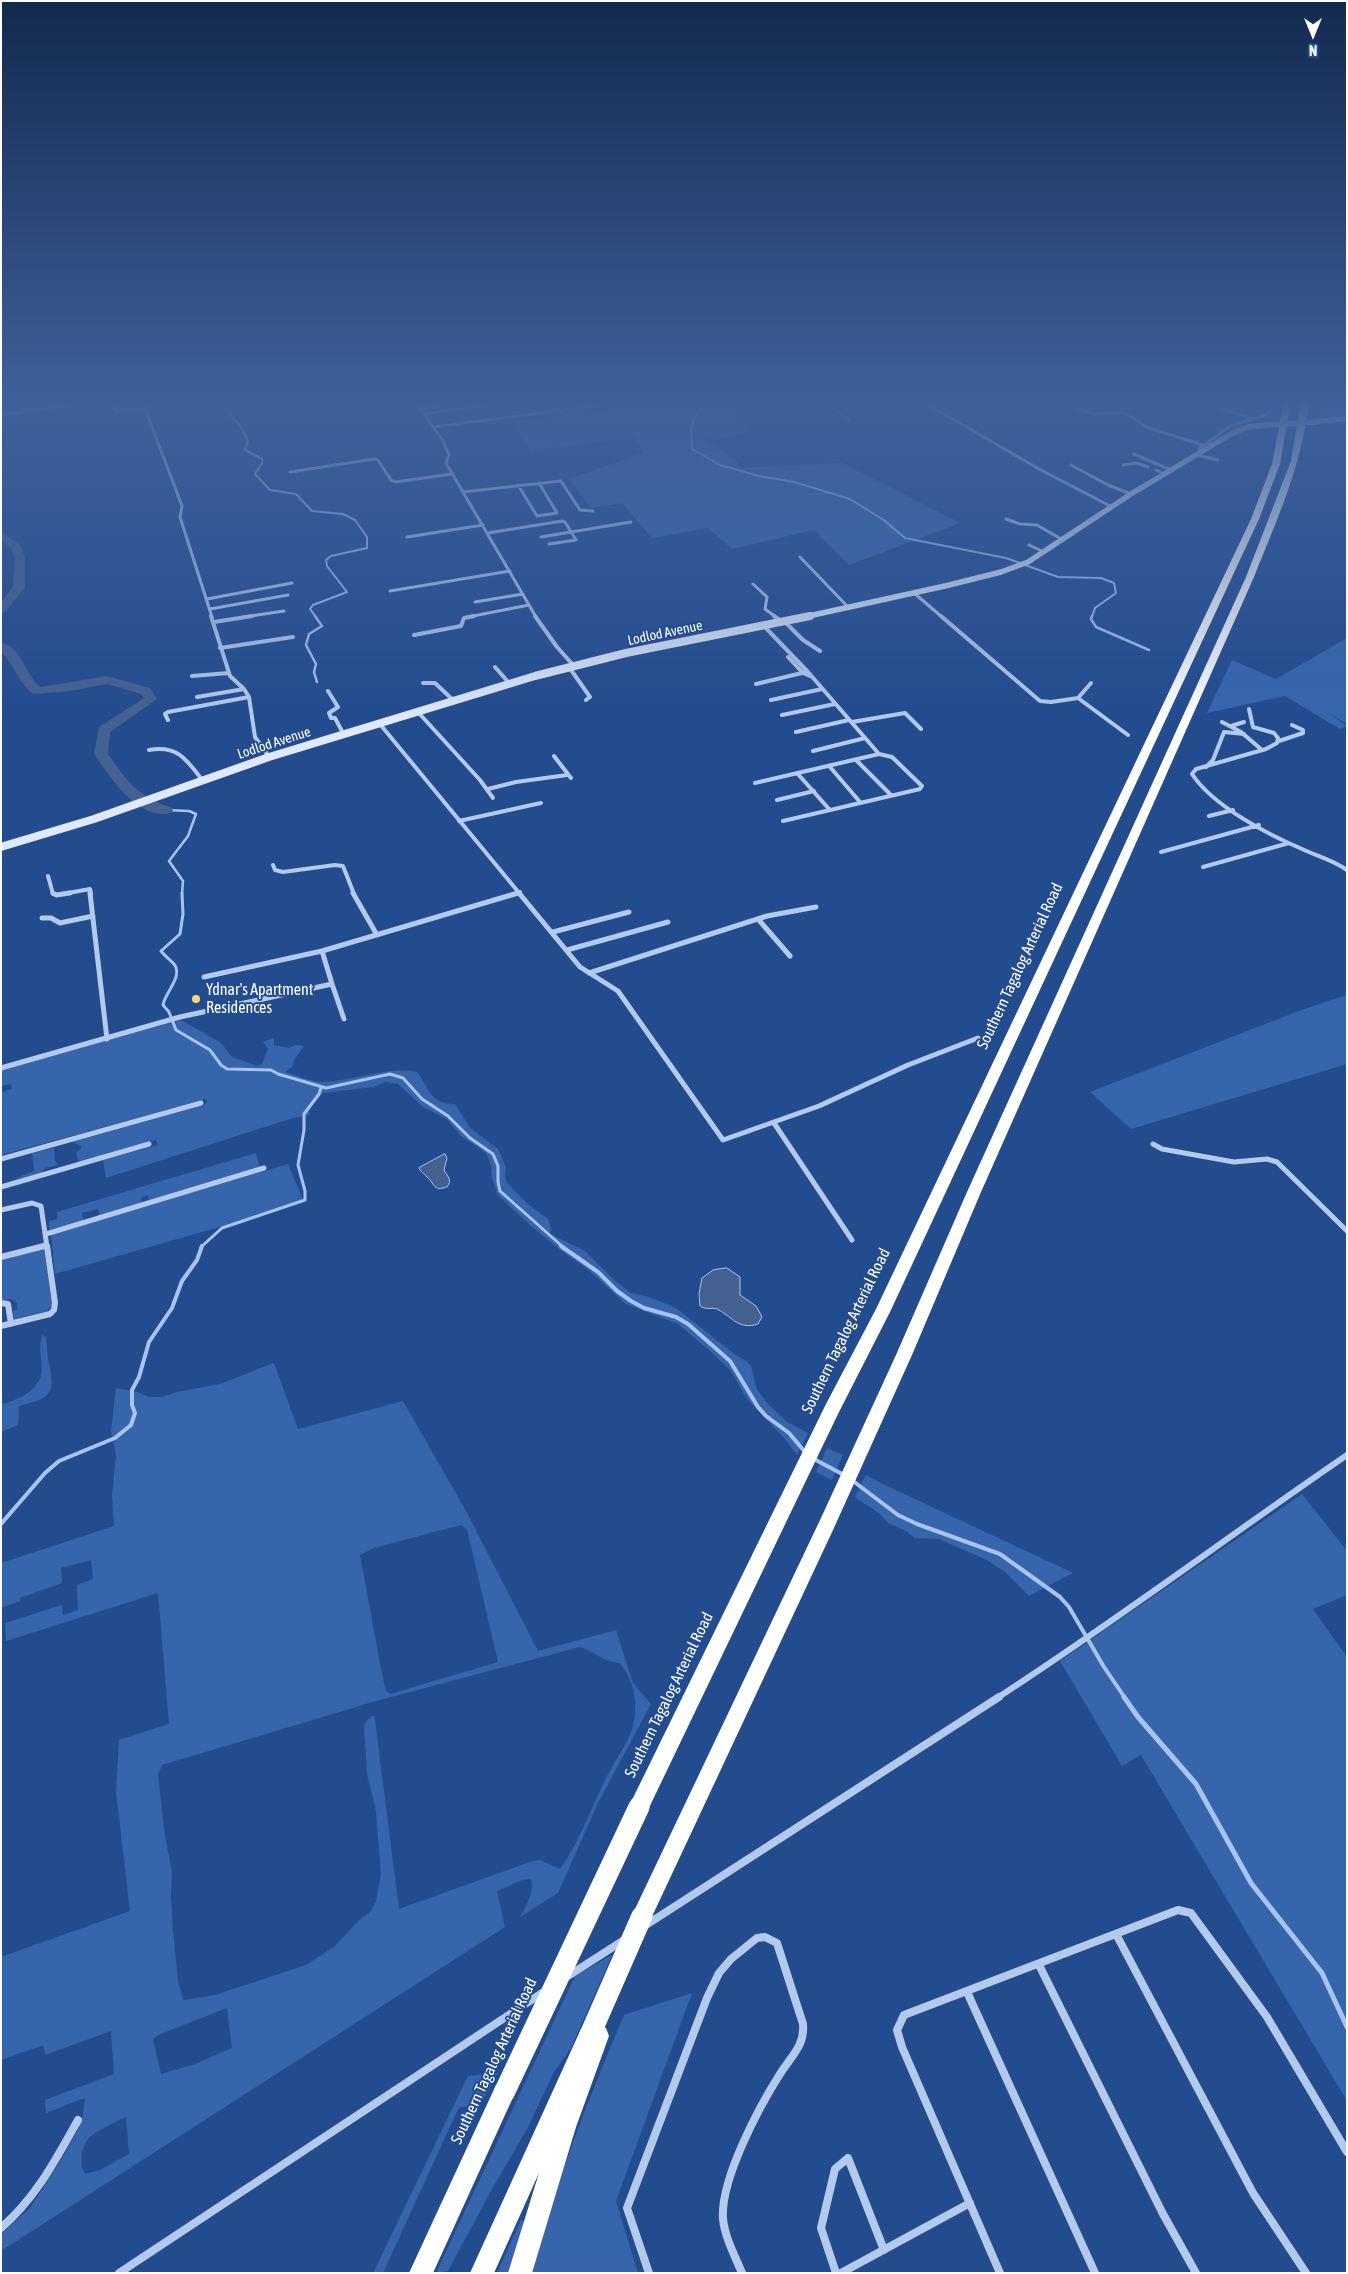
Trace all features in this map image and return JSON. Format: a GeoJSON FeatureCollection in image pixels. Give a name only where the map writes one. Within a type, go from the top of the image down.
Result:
{"type":"FeatureCollection","features":[{"type":"Feature","properties":{"kind":"highway","name":"Southern Tagalog Arterial Road"},"geometry":{"type":"LineString","coordinates":[[421,2273],[639,1807],[832,1408],[882,1312],[1260,506]]}},
{"type":"Feature","properties":{"kind":"highway"},"geometry":{"type":"LineString","coordinates":[[482,2273],[595,2033],[642,1916],[866,1438],[974,1192],[1250,577],[1279,506]]}},
{"type":"Feature","properties":{"kind":"highway"},"geometry":{"type":"LineString","coordinates":[[520,2273],[595,2033]]}},
{"type":"Feature","properties":{"kind":"main road","name":"Lodlod Avenue"},"geometry":{"type":"LineString","coordinates":[[1,847],[128,807],[268,757],[453,700],[572,666],[848,608],[1016,567],[1028,562],[1115,506]]}},
{"type":"Feature","properties":{"kind":"street"},"geometry":{"type":"LineString","coordinates":[[182,506],[180,516],[207,599],[228,673],[244,689],[249,698],[255,737],[268,757]]}},
{"type":"Feature","properties":{"kind":"street"},"geometry":{"type":"LineString","coordinates":[[472,506],[529,606],[572,666],[590,697],[586,700]]}},
{"type":"Feature","properties":{"kind":"street"},"geometry":{"type":"LineString","coordinates":[[531,506],[537,516],[557,513],[553,506]]}},
{"type":"Feature","properties":{"kind":"street"},"geometry":{"type":"LineString","coordinates":[[578,506],[580,510],[593,510]]}},
{"type":"Feature","properties":{"kind":"street"},"geometry":{"type":"LineString","coordinates":[[1006,519],[1020,524],[1037,525],[1063,540]]}},
{"type":"Feature","properties":{"kind":"street"},"geometry":{"type":"LineString","coordinates":[[488,533],[565,522],[576,541],[549,544]]}},
{"type":"Feature","properties":{"kind":"street"},"geometry":{"type":"LineString","coordinates":[[541,536],[631,522]]}},
{"type":"Feature","properties":{"kind":"street"},"geometry":{"type":"LineString","coordinates":[[407,536],[483,525]]}},
{"type":"Feature","properties":{"kind":"street"},"geometry":{"type":"LineString","coordinates":[[1029,545],[1044,552]]}},
{"type":"Feature","properties":{"kind":"street"},"geometry":{"type":"LineString","coordinates":[[800,557],[848,608]]}},
{"type":"Feature","properties":{"kind":"street"},"geometry":{"type":"LineString","coordinates":[[390,591],[510,571]]}},
{"type":"Feature","properties":{"kind":"street"},"geometry":{"type":"LineString","coordinates":[[207,599],[292,583]]}},
{"type":"Feature","properties":{"kind":"street"},"geometry":{"type":"LineString","coordinates":[[753,584],[767,597],[765,609],[808,644],[820,651]]}},
{"type":"Feature","properties":{"kind":"street"},"geometry":{"type":"LineString","coordinates":[[914,593],[1040,700],[1051,702],[1078,698],[1091,683]]}},
{"type":"Feature","properties":{"kind":"street"},"geometry":{"type":"LineString","coordinates":[[475,602],[523,594]]}},
{"type":"Feature","properties":{"kind":"street"},"geometry":{"type":"LineString","coordinates":[[210,609],[288,595]]}},
{"type":"Feature","properties":{"kind":"street"},"geometry":{"type":"LineString","coordinates":[[414,636],[461,626],[464,618],[529,606]]}},
{"type":"Feature","properties":{"kind":"street"},"geometry":{"type":"LineString","coordinates":[[214,622],[284,611]]}},
{"type":"Feature","properties":{"kind":"street"},"geometry":{"type":"LineString","coordinates":[[761,626],[822,689],[879,754]]}},
{"type":"Feature","properties":{"kind":"street"},"geometry":{"type":"LineString","coordinates":[[220,648],[293,637]]}},
{"type":"Feature","properties":{"kind":"street"},"geometry":{"type":"LineString","coordinates":[[494,666],[509,684]]}},
{"type":"Feature","properties":{"kind":"street"},"geometry":{"type":"LineString","coordinates":[[192,676],[228,673]]}},
{"type":"Feature","properties":{"kind":"street"},"geometry":{"type":"LineString","coordinates":[[756,684],[807,674]]}},
{"type":"Feature","properties":{"kind":"street"},"geometry":{"type":"LineString","coordinates":[[422,684],[433,682],[453,700]]}},
{"type":"Feature","properties":{"kind":"street"},"geometry":{"type":"LineString","coordinates":[[197,697],[244,689]]}},
{"type":"Feature","properties":{"kind":"street"},"geometry":{"type":"LineString","coordinates":[[771,700],[822,689]]}},
{"type":"Feature","properties":{"kind":"street"},"geometry":{"type":"LineString","coordinates":[[328,691],[338,707],[329,713],[331,718],[335,718],[343,734]]}},
{"type":"Feature","properties":{"kind":"street"},"geometry":{"type":"LineString","coordinates":[[168,720],[165,714],[168,712],[249,698]]}},
{"type":"Feature","properties":{"kind":"street"},"geometry":{"type":"LineString","coordinates":[[1078,698],[1128,735]]}},
{"type":"Feature","properties":{"kind":"street"},"geometry":{"type":"LineString","coordinates":[[782,716],[835,704]]}},
{"type":"Feature","properties":{"kind":"street"},"geometry":{"type":"LineString","coordinates":[[1249,709],[1253,727],[1274,733],[1279,741]]}},
{"type":"Feature","properties":{"kind":"street"},"geometry":{"type":"LineString","coordinates":[[417,711],[488,789],[493,798]]}},
{"type":"Feature","properties":{"kind":"street"},"geometry":{"type":"LineString","coordinates":[[796,732],[850,721],[905,713],[921,730]]}},
{"type":"Feature","properties":{"kind":"street"},"geometry":{"type":"LineString","coordinates":[[1222,722],[1244,734],[1262,750]]}},
{"type":"Feature","properties":{"kind":"street"},"geometry":{"type":"LineString","coordinates":[[1231,726],[1244,722]]}},
{"type":"Feature","properties":{"kind":"street"},"geometry":{"type":"LineString","coordinates":[[379,723],[580,967],[618,992],[723,1140],[774,1123],[978,1038]]}},
{"type":"Feature","properties":{"kind":"street"},"geometry":{"type":"LineString","coordinates":[[1292,725],[1303,730],[1303,733],[1279,741],[1262,750],[1196,769],[1192,777],[1200,786],[1233,810],[1289,843],[1347,870]]}},
{"type":"Feature","properties":{"kind":"street"},"geometry":{"type":"LineString","coordinates":[[1205,767],[1213,760],[1224,732],[1244,734]]}},
{"type":"Feature","properties":{"kind":"street"},"geometry":{"type":"LineString","coordinates":[[813,751],[865,738]]}},
{"type":"Feature","properties":{"kind":"street"},"geometry":{"type":"LineString","coordinates":[[149,750],[159,747],[173,749],[180,754],[203,781]]}},
{"type":"Feature","properties":{"kind":"street"},"geometry":{"type":"LineString","coordinates":[[755,783],[879,754],[892,757],[922,786],[920,789],[783,821]]}},
{"type":"Feature","properties":{"kind":"street"},"geometry":{"type":"LineString","coordinates":[[488,789],[516,782],[569,777],[554,756]]}},
{"type":"Feature","properties":{"kind":"street"},"geometry":{"type":"LineString","coordinates":[[856,760],[891,795]]}},
{"type":"Feature","properties":{"kind":"street"},"geometry":{"type":"LineString","coordinates":[[830,767],[860,802]]}},
{"type":"Feature","properties":{"kind":"street"},"geometry":{"type":"LineString","coordinates":[[797,773],[830,809]]}},
{"type":"Feature","properties":{"kind":"street"},"geometry":{"type":"LineString","coordinates":[[778,800],[814,791]]}},
{"type":"Feature","properties":{"kind":"street"},"geometry":{"type":"LineString","coordinates":[[459,821],[541,803]]}},
{"type":"Feature","properties":{"kind":"street"},"geometry":{"type":"LineString","coordinates":[[1209,816],[1233,810]]}},
{"type":"Feature","properties":{"kind":"street"},"geometry":{"type":"LineString","coordinates":[[1161,852],[1259,825]]}},
{"type":"Feature","properties":{"kind":"street"},"geometry":{"type":"LineString","coordinates":[[1203,867],[1289,843]]}},
{"type":"Feature","properties":{"kind":"street"},"geometry":{"type":"LineString","coordinates":[[273,865],[275,870],[283,872],[343,866],[352,890],[378,934]]}},
{"type":"Feature","properties":{"kind":"street"},"geometry":{"type":"LineString","coordinates":[[48,876],[53,894],[56,895],[90,888],[107,1039]]}},
{"type":"Feature","properties":{"kind":"street"},"geometry":{"type":"LineString","coordinates":[[204,977],[322,951],[520,892]]}},
{"type":"Feature","properties":{"kind":"street"},"geometry":{"type":"LineString","coordinates":[[589,973],[758,919],[816,907]]}},
{"type":"Feature","properties":{"kind":"street"},"geometry":{"type":"LineString","coordinates":[[553,932],[629,912]]}},
{"type":"Feature","properties":{"kind":"street"},"geometry":{"type":"LineString","coordinates":[[42,918],[51,918],[60,923],[93,916]]}},
{"type":"Feature","properties":{"kind":"street"},"geometry":{"type":"LineString","coordinates":[[758,919],[790,956]]}},
{"type":"Feature","properties":{"kind":"street"},"geometry":{"type":"LineString","coordinates":[[567,950],[668,922]]}},
{"type":"Feature","properties":{"kind":"street"},"geometry":{"type":"LineString","coordinates":[[322,951],[344,1019]]}},
{"type":"Feature","properties":{"kind":"street"},"geometry":{"type":"LineString","coordinates":[[1,1068],[180,1018],[332,984]]}},
{"type":"Feature","properties":{"kind":"street"},"geometry":{"type":"LineString","coordinates":[[1,1159],[201,1103]]}},
{"type":"Feature","properties":{"kind":"street"},"geometry":{"type":"LineString","coordinates":[[774,1123],[852,1240]]}},
{"type":"Feature","properties":{"kind":"street"},"geometry":{"type":"LineString","coordinates":[[1,1186],[149,1144]]}},
{"type":"Feature","properties":{"kind":"street"},"geometry":{"type":"LineString","coordinates":[[1153,1144],[1162,1149],[1234,1162],[1267,1159],[1277,1162],[1347,1231]]}},
{"type":"Feature","properties":{"kind":"street"},"geometry":{"type":"LineString","coordinates":[[46,1234],[264,1168]]}},
{"type":"Feature","properties":{"kind":"street"},"geometry":{"type":"LineString","coordinates":[[1,1210],[38,1204],[41,1206],[55,1300],[54,1310],[48,1315],[1,1326]]}},
{"type":"Feature","properties":{"kind":"street"},"geometry":{"type":"LineString","coordinates":[[1,1257],[47,1245]]}},
{"type":"Feature","properties":{"kind":"street"},"geometry":{"type":"LineString","coordinates":[[1,1304],[8,1304],[11,1324]]}},
{"type":"Feature","properties":{"kind":"street"},"geometry":{"type":"LineString","coordinates":[[119,2273],[766,1846],[1085,1641],[1261,1514],[1347,1455]]}},
{"type":"Feature","properties":{"kind":"street"},"geometry":{"type":"LineString","coordinates":[[1000,2273],[902,2047],[897,2030],[904,2015],[1039,1965],[1178,1910],[1191,1913],[1267,2017],[1347,2152]]}},
{"type":"Feature","properties":{"kind":"street"},"geometry":{"type":"LineString","coordinates":[[1116,1934],[1254,2193],[1306,2273]]}},
{"type":"Feature","properties":{"kind":"street"},"geometry":{"type":"LineString","coordinates":[[649,2273],[627,2208],[707,1998],[719,1973],[757,1938],[765,1937],[777,1943],[803,2024],[804,2034],[802,2044],[765,2096],[750,2127],[726,2190],[723,2213],[728,2240],[742,2273]]}},
{"type":"Feature","properties":{"kind":"street"},"geometry":{"type":"LineString","coordinates":[[1039,1965],[1163,2214],[1196,2273]]}},
{"type":"Feature","properties":{"kind":"street"},"geometry":{"type":"LineString","coordinates":[[967,1992],[1095,2273]]}},
{"type":"Feature","properties":{"kind":"street"},"geometry":{"type":"LineString","coordinates":[[1,2228],[16,2217],[33,2195],[78,2120]]}},
{"type":"Feature","properties":{"kind":"street"},"geometry":{"type":"LineString","coordinates":[[836,2273],[821,2228],[827,2196],[835,2169],[848,2158],[884,2250]]}},
{"type":"Feature","properties":{"kind":"street"},"geometry":{"type":"LineString","coordinates":[[841,2273],[970,2203]]}},
{"type":"Feature","properties":{"kind":"shaded area"},"geometry":{"type":"Polygon","coordinates":[[[625,506],[927,506],[960,523],[849,565],[814,530],[732,549],[708,528],[652,538],[625,506]]]}},
{"type":"Feature","properties":{"kind":"shaded area"},"geometry":{"type":"Polygon","coordinates":[[[1347,638],[1347,724],[1330,714],[1347,726],[1340,729],[1285,696],[1207,713],[1232,660],[1276,679],[1347,638]]]}},
{"type":"Feature","properties":{"kind":"shaded area"},"geometry":{"type":"Polygon","coordinates":[[[1347,995],[1347,1064],[1131,1129],[1090,1092],[1304,1009],[1347,995]]]}},
{"type":"Feature","properties":{"kind":"shaded area"},"geometry":{"type":"Polygon","coordinates":[[[181,1020],[221,1043],[232,1057],[257,1066],[262,1064],[268,1049],[263,1042],[274,1038],[274,1045],[289,1048],[296,1045],[304,1046],[294,1060],[292,1067],[285,1072],[314,1081],[335,1081],[393,1071],[417,1072],[435,1098],[446,1103],[455,1104],[470,1128],[498,1149],[506,1167],[505,1176],[507,1183],[528,1204],[548,1219],[551,1228],[550,1234],[585,1251],[614,1280],[631,1293],[649,1297],[676,1308],[751,1366],[757,1390],[768,1404],[787,1422],[808,1433],[797,1455],[786,1440],[747,1399],[731,1371],[709,1350],[678,1324],[626,1304],[586,1268],[531,1226],[497,1194],[491,1174],[492,1167],[486,1153],[461,1136],[447,1119],[423,1107],[398,1084],[386,1082],[373,1087],[323,1093],[309,1110],[310,1115],[293,1118],[106,1178],[103,1160],[158,1145],[156,1140],[81,1162],[78,1160],[76,1153],[82,1147],[73,1142],[204,1105],[207,1102],[206,1099],[1,1155],[1,1092],[12,1089],[11,1084],[1,1086],[1,1070],[181,1020]]]}},
{"type":"Feature","properties":{"kind":"shaded area"},"geometry":{"type":"Polygon","coordinates":[[[54,1148],[55,1161],[58,1165],[45,1168],[41,1173],[9,1181],[34,1171],[32,1153],[54,1148]]]}},
{"type":"Feature","properties":{"kind":"shaded area"},"geometry":{"type":"Polygon","coordinates":[[[256,1153],[260,1168],[144,1204],[144,1201],[149,1200],[147,1195],[141,1198],[142,1204],[100,1217],[98,1209],[82,1213],[83,1221],[49,1230],[49,1221],[57,1219],[57,1212],[256,1153]]]}},
{"type":"Feature","properties":{"kind":"shaded area"},"geometry":{"type":"Polygon","coordinates":[[[445,1154],[447,1158],[444,1170],[449,1178],[449,1182],[447,1187],[436,1188],[419,1168],[445,1154]]]}},
{"type":"Feature","properties":{"kind":"shaded area"},"geometry":{"type":"Polygon","coordinates":[[[288,1164],[303,1200],[223,1226],[55,1274],[51,1234],[288,1164]]]}},
{"type":"Feature","properties":{"kind":"shaded area"},"geometry":{"type":"Polygon","coordinates":[[[45,1248],[52,1305],[47,1311],[13,1319],[13,1311],[17,1310],[17,1303],[11,1299],[1,1301],[1,1259],[45,1248]]]}},
{"type":"Feature","properties":{"kind":"shaded area"},"geometry":{"type":"Polygon","coordinates":[[[727,1268],[740,1277],[740,1295],[756,1306],[762,1317],[758,1324],[741,1324],[717,1309],[700,1306],[699,1294],[702,1278],[713,1270],[727,1268]]]}},
{"type":"Feature","properties":{"kind":"shaded area"},"geometry":{"type":"Polygon","coordinates":[[[42,1335],[46,1337],[51,1375],[48,1394],[37,1401],[19,1406],[18,1425],[1,1432],[1,1404],[27,1393],[38,1383],[41,1377],[40,1345],[42,1335]]]}},
{"type":"Feature","properties":{"kind":"shaded area"},"geometry":{"type":"Polygon","coordinates":[[[274,1363],[298,1429],[403,1401],[465,1509],[538,1651],[616,1630],[633,1683],[651,1704],[598,1803],[558,1893],[520,1917],[531,1894],[531,1879],[522,1880],[497,1891],[505,1927],[1,2251],[1,2234],[30,2208],[60,2162],[78,2130],[83,2115],[85,2098],[46,2113],[45,2100],[114,2074],[111,2031],[45,2055],[43,2045],[1,2060],[1,1957],[130,1911],[116,1791],[119,1740],[169,1724],[158,1593],[6,1641],[5,1623],[62,1605],[63,1615],[78,1610],[77,1585],[93,1579],[91,1560],[61,1568],[62,1583],[20,1598],[20,1601],[1,1608],[1,1563],[114,1526],[112,1496],[116,1455],[111,1431],[116,1388],[137,1392],[149,1397],[162,1397],[177,1392],[220,1384],[274,1363]],[[461,1525],[374,1548],[360,1555],[386,1691],[390,1694],[498,1662],[467,1529],[461,1525]],[[580,1647],[376,1701],[162,1765],[158,1775],[165,1837],[172,1871],[173,1932],[178,1981],[183,2000],[215,1995],[306,1965],[335,1946],[359,1920],[370,1912],[376,1901],[381,1874],[376,1811],[367,1774],[364,1725],[371,1716],[374,1716],[375,1720],[399,1909],[530,1862],[540,1860],[560,1869],[575,1845],[605,1781],[628,1740],[635,1713],[635,1698],[631,1683],[620,1663],[604,1659],[580,1647]],[[227,2008],[158,2035],[153,2039],[161,2074],[195,2064],[232,2048],[227,2008]],[[126,2117],[90,2136],[84,2147],[82,2166],[85,2174],[100,2170],[129,2154],[126,2117]]]}},
{"type":"Feature","properties":{"kind":"shaded area"},"geometry":{"type":"Polygon","coordinates":[[[827,1448],[843,1455],[832,1480],[816,1472],[827,1448]]]}},
{"type":"Feature","properties":{"kind":"shaded area"},"geometry":{"type":"Polygon","coordinates":[[[866,1475],[1073,1573],[1029,1596],[1005,1572],[987,1560],[939,1539],[915,1538],[906,1531],[888,1523],[879,1513],[855,1497],[866,1475]]]}},
{"type":"Feature","properties":{"kind":"shaded area"},"geometry":{"type":"Polygon","coordinates":[[[1302,1494],[1347,1551],[1347,1595],[1313,1609],[1347,1657],[1347,2101],[1141,1755],[1122,1766],[1060,1661],[1302,1494]]]}},
{"type":"Feature","properties":{"kind":"shaded area"},"geometry":{"type":"Polygon","coordinates":[[[612,1955],[571,2048],[554,2072],[527,2129],[448,2271],[436,2273],[575,1976],[612,1955]]]}},
{"type":"Feature","properties":{"kind":"shaded area"},"geometry":{"type":"Polygon","coordinates":[[[692,1993],[616,2201],[638,2273],[531,2273],[540,2240],[573,2142],[624,2015],[692,1993]]]}},
{"type":"Feature","properties":{"kind":"shaded area"},"geometry":{"type":"Polygon","coordinates":[[[498,2073],[480,2106],[461,2107],[458,2109],[383,2273],[373,2273],[468,2076],[498,2073]]]}},
{"type":"Feature","properties":{"kind":"shaded area"},"geometry":{"type":"Polygon","coordinates":[[[521,2220],[526,2222],[511,2273],[497,2273],[521,2220]]]}},
{"type":"Feature","properties":{"kind":"waterway"},"geometry":{"type":"LineString","coordinates":[[307,506],[312,511],[343,514],[355,520],[367,537],[367,548],[331,556],[326,560],[327,566],[347,592],[313,605],[310,609],[316,617]]}},
{"type":"Feature","properties":{"kind":"waterway"},"geometry":{"type":"LineString","coordinates":[[861,506],[885,521],[905,538],[1006,558],[1058,577],[1101,578],[1114,583],[1116,593],[1095,608],[1092,617]]}},
{"type":"Feature","properties":{"kind":"waterway"},"geometry":{"type":"LineString","coordinates":[[1,534],[16,547],[20,558],[19,587],[1,610]]}},
{"type":"Feature","properties":{"kind":"waterway"},"geometry":{"type":"LineString","coordinates":[[315,616],[322,626],[309,634],[306,645],[316,664],[314,672],[317,682]]}},
{"type":"Feature","properties":{"kind":"waterway"},"geometry":{"type":"LineString","coordinates":[[1092,616],[1091,619],[1096,627],[1149,650]]}},
{"type":"Feature","properties":{"kind":"waterway"},"geometry":{"type":"LineString","coordinates":[[1,645],[14,657],[27,683],[37,691],[107,680],[146,691],[151,699],[104,730],[101,754],[121,782],[136,797],[145,803],[166,810]]}},
{"type":"Feature","properties":{"kind":"waterway"},"geometry":{"type":"LineString","coordinates":[[166,810],[189,811],[196,814],[188,836],[169,861],[183,881],[182,894]]}},
{"type":"Feature","properties":{"kind":"waterway"},"geometry":{"type":"LineString","coordinates":[[182,894],[183,914],[180,934],[161,951],[176,967],[177,972],[174,983],[163,1005],[169,1012],[176,1030],[210,1050],[221,1065],[227,1069],[271,1070],[278,1074],[326,1088],[390,1074],[403,1078],[422,1099],[448,1116],[470,1138],[493,1154],[498,1166],[500,1191],[563,1247]]}},
{"type":"Feature","properties":{"kind":"waterway"},"geometry":{"type":"LineString","coordinates":[[202,1246],[222,1228],[305,1200],[305,1191],[298,1165],[304,1130],[304,1114],[319,1094],[321,1088]]}},
{"type":"Feature","properties":{"kind":"waterway"},"geometry":{"type":"LineString","coordinates":[[1,1524],[45,1473],[59,1461],[115,1438],[131,1425],[135,1413],[132,1405],[132,1390],[139,1377],[149,1342],[172,1308],[182,1281],[197,1260],[202,1246]]}},
{"type":"Feature","properties":{"kind":"waterway"},"geometry":{"type":"LineString","coordinates":[[561,1246],[598,1272],[617,1291],[631,1301],[644,1308],[676,1317],[688,1324],[730,1361],[758,1407],[766,1416],[789,1433],[805,1452]]}},
{"type":"Feature","properties":{"kind":"waterway"},"geometry":{"type":"LineString","coordinates":[[814,1459],[844,1475]]}},
{"type":"Feature","properties":{"kind":"waterway"},"geometry":{"type":"LineString","coordinates":[[853,1481],[898,1515],[917,1524],[1000,1554],[1060,1597],[1069,1607],[1104,1667],[1125,1698]]}},
{"type":"Feature","properties":{"kind":"waterway"},"geometry":{"type":"LineString","coordinates":[[1124,1697],[1138,1717],[1196,1784],[1251,1883],[1322,1973],[1347,2027]]}},
{"type":"Feature","properties":{"kind":"place","name":"Ydnar's Apartment Residences"},"geometry":{"type":"Point","coordinates":[196,999]}}]}
